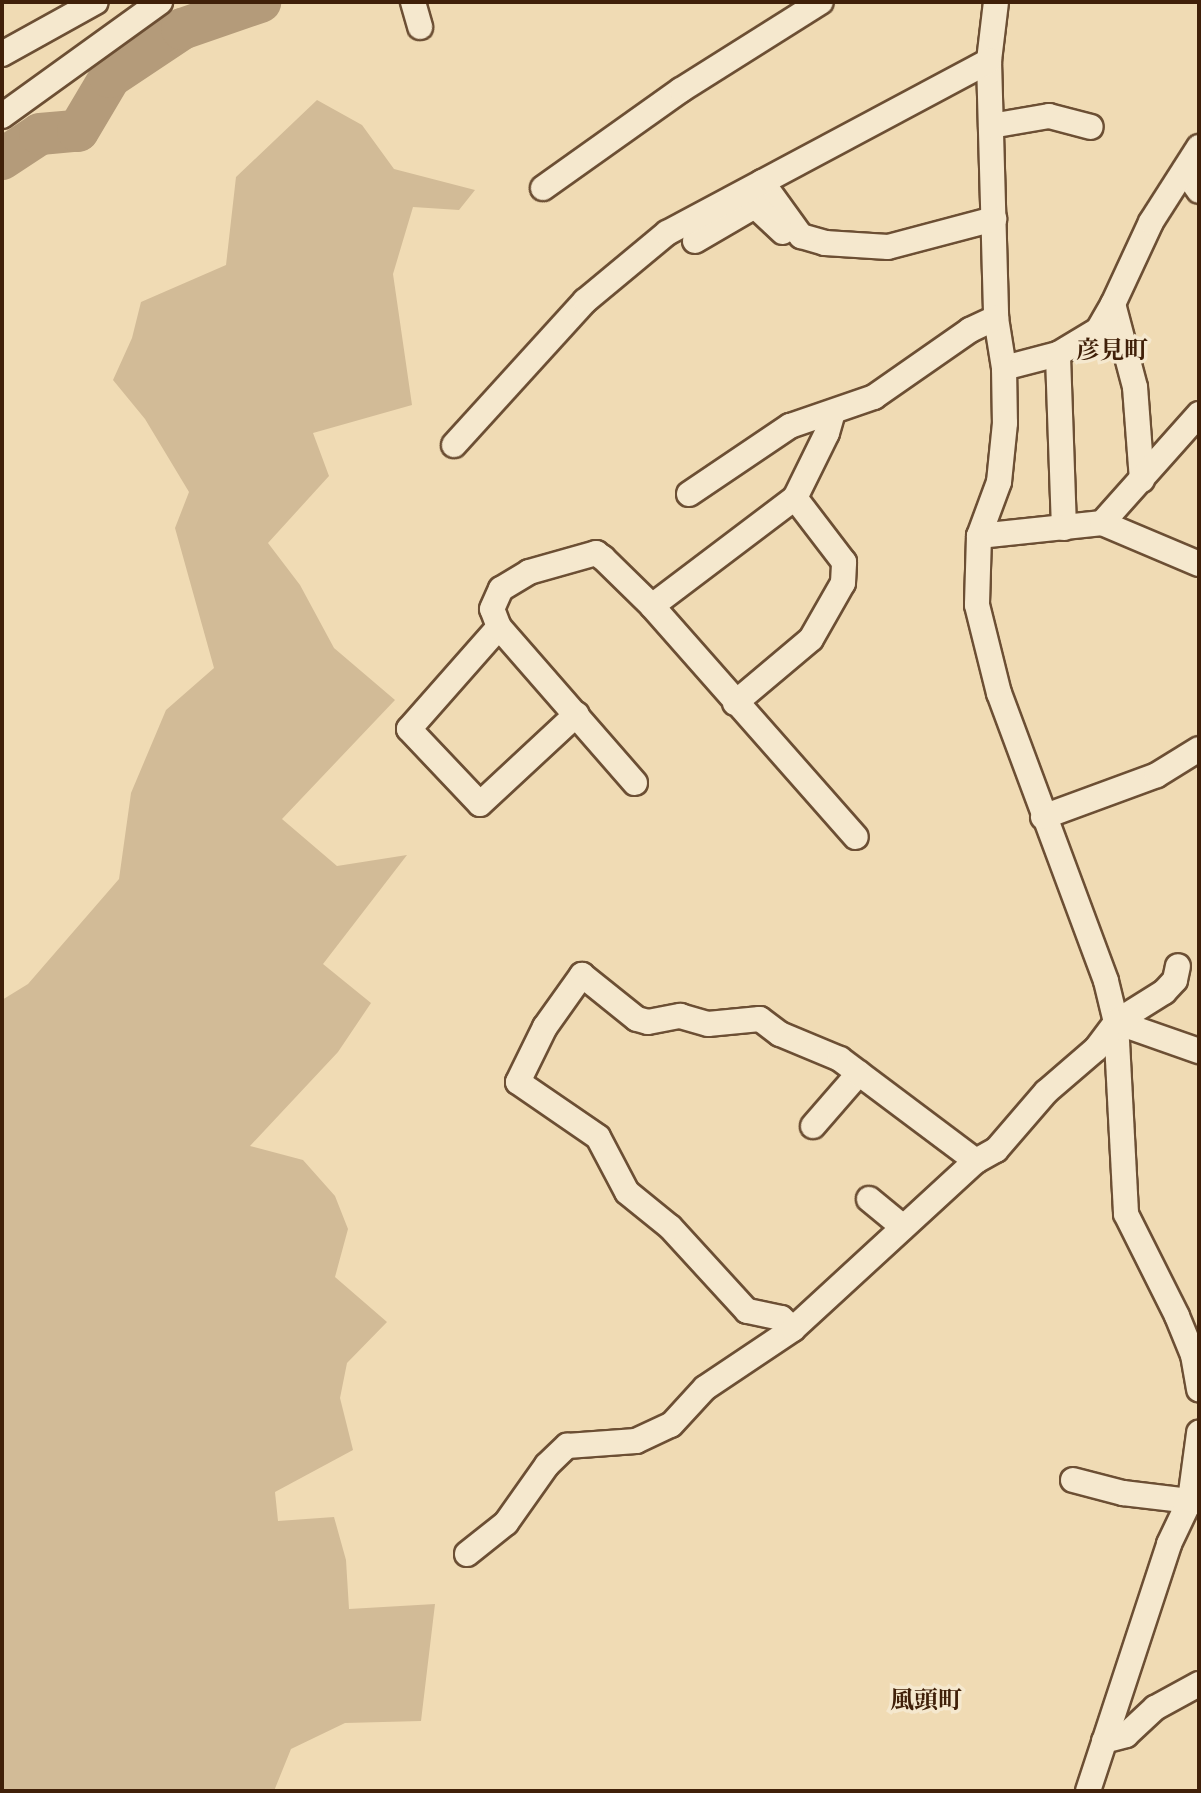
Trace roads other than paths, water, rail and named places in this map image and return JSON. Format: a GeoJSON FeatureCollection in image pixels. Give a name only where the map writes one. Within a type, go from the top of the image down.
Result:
{"type":"FeatureCollection","features":[{"type":"Feature","properties":{"kind":"street"},"geometry":{"type":"LineString","coordinates":[[2,54],[96,2]]}},
{"type":"Feature","properties":{"kind":"street"},"geometry":{"type":"LineString","coordinates":[[2,116],[160,2]]}},
{"type":"Feature","properties":{"kind":"street"},"geometry":{"type":"LineString","coordinates":[[413,2],[420,27]]}},
{"type":"Feature","properties":{"kind":"street"},"geometry":{"type":"LineString","coordinates":[[543,188],[681,90],[821,2]]}},
{"type":"Feature","properties":{"kind":"street"},"geometry":{"type":"LineString","coordinates":[[996,2],[989,61],[996,318],[1004,368],[1005,423],[999,482],[979,536],[975,579],[982,636],[1043,817],[1106,981],[1116,1022],[1126,1214],[1177,1316],[1193,1355],[1199,1389]]}},
{"type":"Feature","properties":{"kind":"street"},"geometry":{"type":"LineString","coordinates":[[454,445],[584,301],[667,233],[989,61]]}},
{"type":"Feature","properties":{"kind":"street"},"geometry":{"type":"LineString","coordinates":[[991,126],[1049,116],[1091,127]]}},
{"type":"Feature","properties":{"kind":"street"},"geometry":{"type":"LineString","coordinates":[[1004,368],[1058,354],[1098,330],[1151,222],[1199,147]]}},
{"type":"Feature","properties":{"kind":"street"},"geometry":{"type":"LineString","coordinates":[[1185,171],[1199,191]]}},
{"type":"Feature","properties":{"kind":"street"},"geometry":{"type":"LineString","coordinates":[[762,182],[801,236]]}},
{"type":"Feature","properties":{"kind":"street"},"geometry":{"type":"LineString","coordinates":[[695,241],[755,206],[783,232],[825,243],[888,247],[993,219]]}},
{"type":"Feature","properties":{"kind":"street"},"geometry":{"type":"LineString","coordinates":[[1113,304],[1135,387],[1142,480]]}},
{"type":"Feature","properties":{"kind":"street"},"geometry":{"type":"LineString","coordinates":[[689,494],[790,426],[832,415],[874,397],[960,336],[996,318]]}},
{"type":"Feature","properties":{"kind":"street"},"geometry":{"type":"LineString","coordinates":[[1058,354],[1065,528]]}},
{"type":"Feature","properties":{"kind":"street"},"geometry":{"type":"LineString","coordinates":[[1102,523],[1199,414]]}},
{"type":"Feature","properties":{"kind":"street"},"geometry":{"type":"LineString","coordinates":[[652,606],[795,498],[827,433],[832,415]]}},
{"type":"Feature","properties":{"kind":"street"},"geometry":{"type":"LineString","coordinates":[[735,703],[811,639],[843,583],[844,562],[795,498]]}},
{"type":"Feature","properties":{"kind":"street"},"geometry":{"type":"LineString","coordinates":[[979,536],[1102,523],[1199,564]]}},
{"type":"Feature","properties":{"kind":"street"},"geometry":{"type":"LineString","coordinates":[[635,783],[499,627],[492,609],[501,589],[529,572],[596,553],[652,606],[856,837]]}},
{"type":"Feature","properties":{"kind":"street"},"geometry":{"type":"LineString","coordinates":[[499,627],[409,729],[480,804],[576,714]]}},
{"type":"Feature","properties":{"kind":"street"},"geometry":{"type":"LineString","coordinates":[[1043,817],[1157,775],[1199,749]]}},
{"type":"Feature","properties":{"kind":"street"},"geometry":{"type":"LineString","coordinates":[[467,1554],[506,1523],[547,1465],[567,1446],[636,1441],[671,1425],[705,1388],[793,1329],[976,1161],[996,1150],[1046,1092],[1096,1049],[1116,1022],[1164,992],[1175,980],[1178,966]]}},
{"type":"Feature","properties":{"kind":"street"},"geometry":{"type":"LineString","coordinates":[[793,1329],[781,1318],[747,1311],[670,1227],[627,1192],[598,1137],[518,1082],[545,1027],[582,975],[637,1019],[648,1022],[680,1016],[708,1024],[760,1019],[859,1073],[976,1161]]}},
{"type":"Feature","properties":{"kind":"street"},"geometry":{"type":"LineString","coordinates":[[1116,1022],[1199,1051]]}},
{"type":"Feature","properties":{"kind":"street"},"geometry":{"type":"LineString","coordinates":[[813,1126],[859,1073]]}},
{"type":"Feature","properties":{"kind":"street"},"geometry":{"type":"LineString","coordinates":[[869,1199],[903,1227]]}},
{"type":"Feature","properties":{"kind":"street"},"geometry":{"type":"LineString","coordinates":[[1088,1791],[1169,1544],[1194,1501],[1199,1433]]}},
{"type":"Feature","properties":{"kind":"street"},"geometry":{"type":"LineString","coordinates":[[1073,1480],[1123,1493],[1194,1501]]}},
{"type":"Feature","properties":{"kind":"street"},"geometry":{"type":"LineString","coordinates":[[1104,1741],[1126,1735],[1156,1708],[1199,1684]]}},
{"type":"Feature","properties":{"kind":"waterway"},"geometry":{"type":"LineString","coordinates":[[2,159],[40,134],[78,131],[110,77],[182,29],[260,2]]}},
{"type":"Feature","properties":{"kind":"district","name":"彦見町"},"geometry":{"type":"Point","coordinates":[1112,352]}},
{"type":"Feature","properties":{"kind":"district","name":"風頭町"},"geometry":{"type":"Point","coordinates":[926,1702]}}]}
